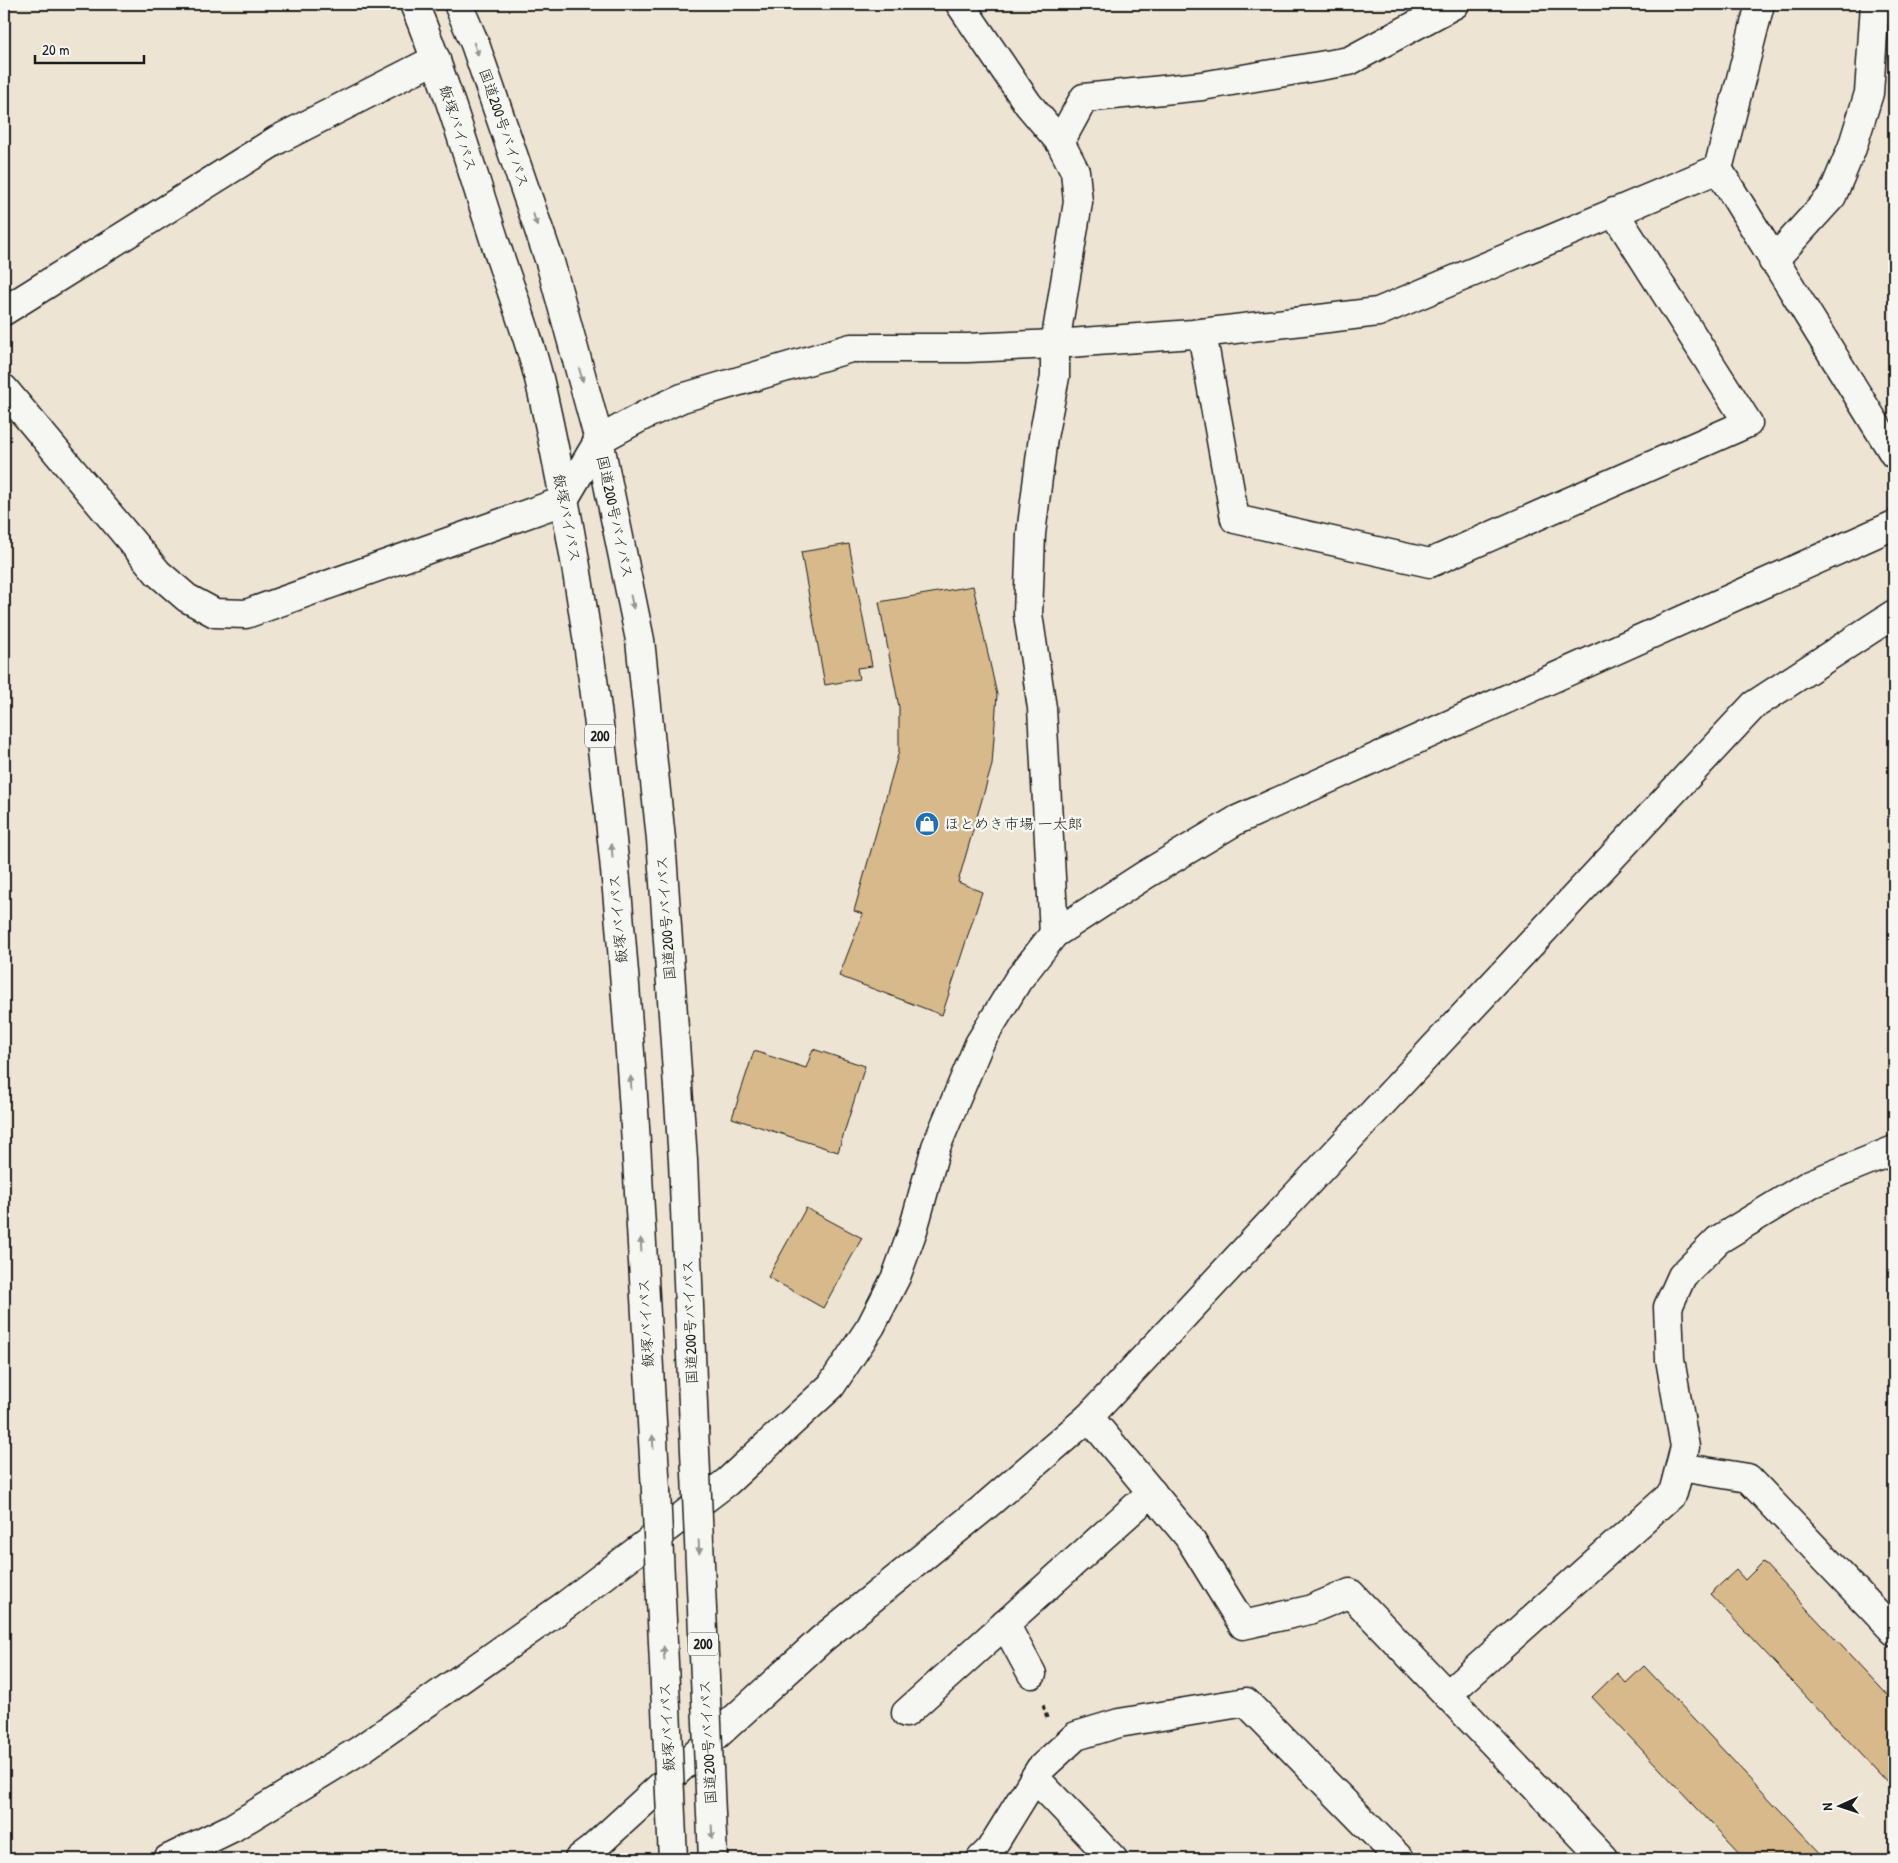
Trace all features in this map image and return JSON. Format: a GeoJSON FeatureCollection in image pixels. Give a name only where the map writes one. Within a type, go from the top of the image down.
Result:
{"type":"FeatureCollection","features":[{"type":"Feature","properties":{"kind":"main road","name":"飯塚バイパス"},"geometry":{"type":"LineString","coordinates":[[414,4],[436,59],[540,383],[581,587],[605,776],[629,1035],[656,1491],[673,1859]]}},
{"type":"Feature","properties":{"kind":"main road","name":"国道200号バイパス"},"geometry":{"type":"LineString","coordinates":[[458,4],[475,44],[550,262],[599,440],[640,640],[660,839],[683,1160],[713,1859]]}},
{"type":"Feature","properties":{"kind":"main road"},"geometry":{"type":"LineString","coordinates":[[960,4],[1028,104],[1060,142],[1075,171],[1078,202],[1055,344],[1055,377],[1043,437],[1031,534],[1028,614],[1042,708],[1054,934]]}},
{"type":"Feature","properties":{"kind":"main road"},"geometry":{"type":"LineString","coordinates":[[1060,142],[1084,98],[1202,86],[1349,61],[1456,4]]}},
{"type":"Feature","properties":{"kind":"main road"},"geometry":{"type":"LineString","coordinates":[[1760,4],[1718,169],[1773,261],[1894,454]]}},
{"type":"Feature","properties":{"kind":"main road"},"geometry":{"type":"LineString","coordinates":[[1773,261],[1832,196],[1852,148],[1869,93],[1875,4]]}},
{"type":"Feature","properties":{"kind":"main road"},"geometry":{"type":"LineString","coordinates":[[4,311],[277,140],[436,59]]}},
{"type":"Feature","properties":{"kind":"main road"},"geometry":{"type":"LineString","coordinates":[[4,389],[158,573],[187,598],[215,613],[246,614],[563,501],[599,440],[645,415],[682,398],[851,348],[967,348],[1055,344],[1202,333],[1378,312],[1718,169]]}},
{"type":"Feature","properties":{"kind":"main road"},"geometry":{"type":"LineString","coordinates":[[1202,333],[1234,519],[1430,563],[1748,423],[1614,212]]}},
{"type":"Feature","properties":{"kind":"main road"},"geometry":{"type":"LineString","coordinates":[[168,1859],[232,1828],[360,1750],[567,1604],[727,1482],[832,1386],[870,1326],[896,1277],[913,1230],[936,1147],[979,1044],[1018,980],[1054,934],[1145,875],[1237,820],[1894,525]]}},
{"type":"Feature","properties":{"kind":"main road"},"geometry":{"type":"LineString","coordinates":[[578,1859],[598,1844],[822,1639],[981,1510],[1089,1417],[1754,705],[1894,614]]}},
{"type":"Feature","properties":{"kind":"main road"},"geometry":{"type":"LineString","coordinates":[[1447,1695],[1673,1493],[1685,1447],[1670,1359],[1668,1307],[1682,1276],[1718,1240],[1810,1184],[1894,1150]]}},
{"type":"Feature","properties":{"kind":"main road"},"geometry":{"type":"LineString","coordinates":[[1089,1417],[1188,1536],[1243,1625],[1309,1610],[1350,1593],[1604,1859]]}},
{"type":"Feature","properties":{"kind":"main road"},"geometry":{"type":"LineString","coordinates":[[1680,1467],[1748,1478],[1894,1631]]}},
{"type":"Feature","properties":{"kind":"main road"},"geometry":{"type":"LineString","coordinates":[[906,1713],[1152,1492]]}},
{"type":"Feature","properties":{"kind":"main road"},"geometry":{"type":"LineString","coordinates":[[1005,1624],[1032,1674]]}},
{"type":"Feature","properties":{"kind":"main road"},"geometry":{"type":"LineString","coordinates":[[981,1859],[990,1850],[1035,1778],[1076,1736],[1119,1723],[1246,1702],[1400,1859]]}},
{"type":"Feature","properties":{"kind":"main road"},"geometry":{"type":"LineString","coordinates":[[1035,1778],[1113,1859]]}},
{"type":"Feature","properties":{"kind":"path"},"geometry":{"type":"LineString","coordinates":[[1032,1674],[1059,1752]]}},
{"type":"Feature","properties":{"kind":"building"},"geometry":{"type":"Polygon","coordinates":[[[849,544],[872,666],[857,668],[859,679],[825,685],[801,552],[849,544]]]}},
{"type":"Feature","properties":{"kind":"building","name":"ほとめき市場 一太郎"},"geometry":{"type":"Polygon","coordinates":[[[973,586],[997,695],[992,765],[958,882],[982,892],[942,1015],[839,976],[863,914],[854,911],[899,751],[899,707],[879,602],[973,586]]]}},
{"type":"Feature","properties":{"kind":"building"},"geometry":{"type":"Polygon","coordinates":[[[813,1049],[865,1066],[838,1152],[732,1118],[754,1051],[806,1068],[813,1049]]]}},
{"type":"Feature","properties":{"kind":"building"},"geometry":{"type":"Polygon","coordinates":[[[806,1208],[862,1238],[823,1308],[768,1277],[806,1208]]]}},
{"type":"Feature","properties":{"kind":"building"},"geometry":{"type":"Polygon","coordinates":[[[1763,1562],[1894,1702],[1894,1789],[1710,1594],[1736,1570],[1745,1580],[1763,1562]]]}},
{"type":"Feature","properties":{"kind":"building"},"geometry":{"type":"Polygon","coordinates":[[[1644,1666],[1826,1859],[1745,1859],[1592,1697],[1617,1673],[1626,1683],[1644,1666]]]}},
{"type":"Feature","properties":{"kind":"building"},"geometry":{"type":"Polygon","coordinates":[[[1894,1797],[1894,1812],[1887,1804],[1894,1797]]]}},
{"type":"Feature","properties":{"kind":"place","name":"ほとめき市場 一太郎"},"geometry":{"type":"Point","coordinates":[927,824]}}]}
